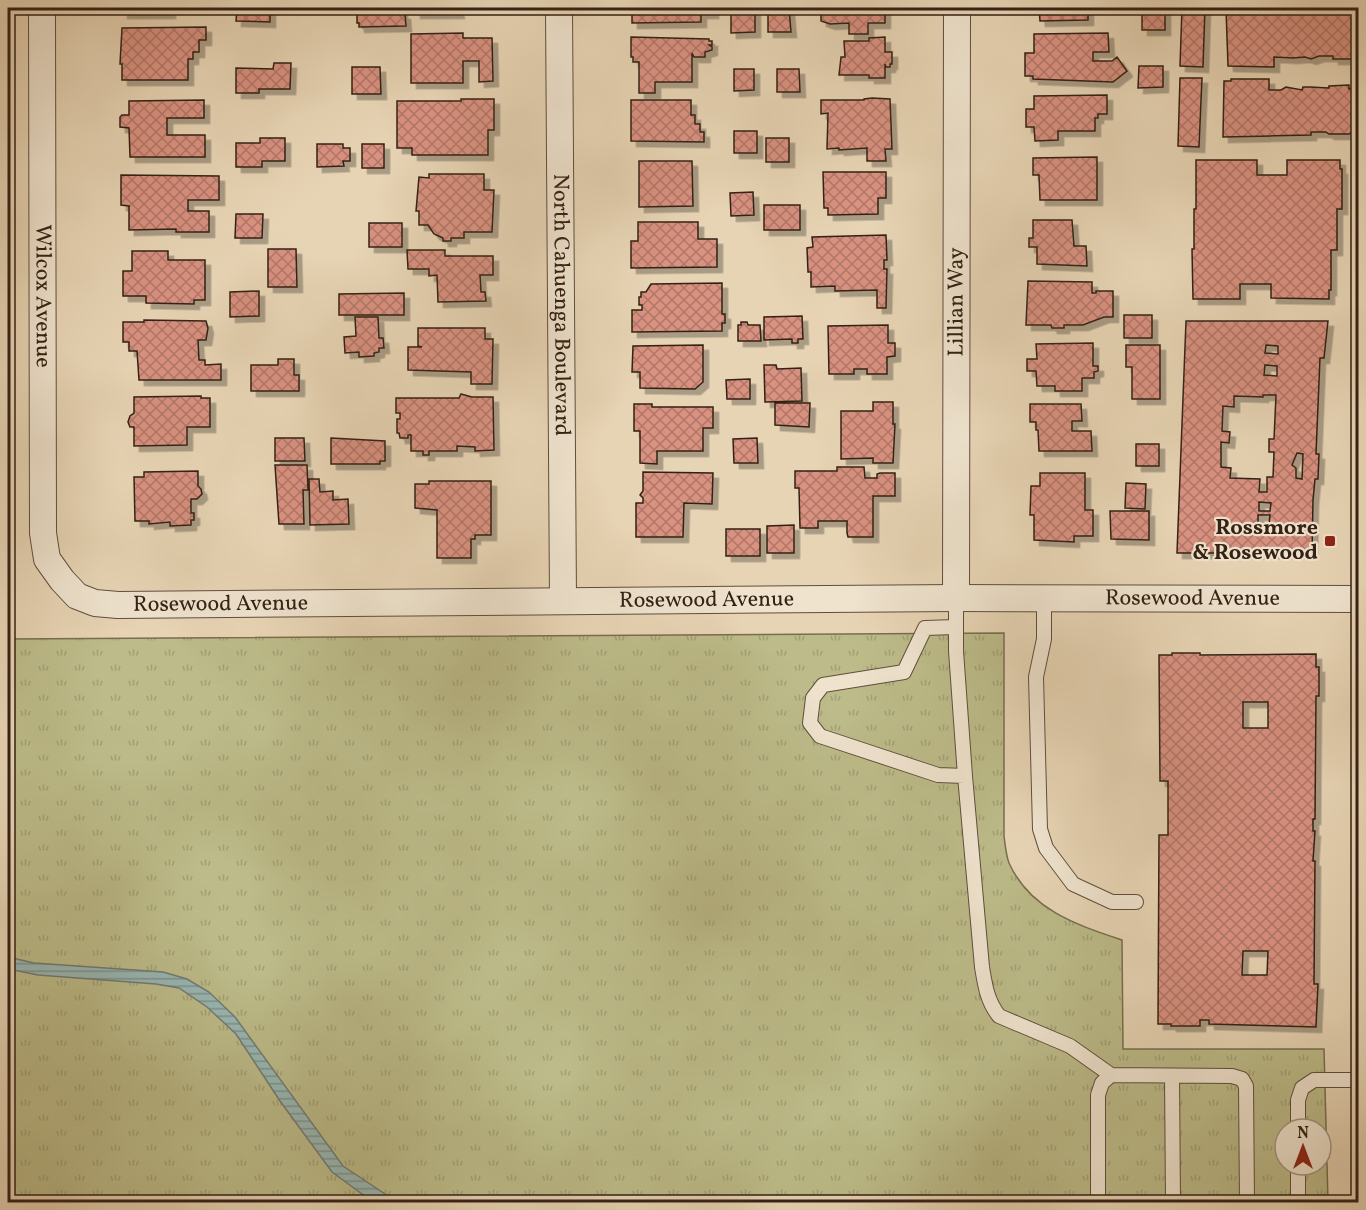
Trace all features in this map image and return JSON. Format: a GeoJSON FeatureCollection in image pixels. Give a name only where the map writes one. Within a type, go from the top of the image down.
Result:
{"type":"FeatureCollection","features":[{"type":"Feature","properties":{"kind":"street","name":"Wilcox Avenue"},"geometry":{"type":"LineString","coordinates":[[42,8],[43,533],[47,559],[62,580]]}},
{"type":"Feature","properties":{"kind":"street","name":"North Cahuenga Boulevard"},"geometry":{"type":"LineString","coordinates":[[559,8],[563,601]]}},
{"type":"Feature","properties":{"kind":"street","name":"Lillian Way"},"geometry":{"type":"LineString","coordinates":[[956,598],[957,8]]}},
{"type":"Feature","properties":{"kind":"street","name":"Rosewood Avenue"},"geometry":{"type":"LineString","coordinates":[[62,580],[77,596],[95,603],[118,605],[956,598],[1044,600],[1359,598]]}},
{"type":"Feature","properties":{"kind":"lane"},"geometry":{"type":"LineString","coordinates":[[956,598],[955,627],[965,776],[982,967],[991,1006],[999,1016],[1070,1046],[1111,1075],[1232,1076],[1242,1079],[1246,1086],[1247,1203]]}},
{"type":"Feature","properties":{"kind":"lane"},"geometry":{"type":"LineString","coordinates":[[1044,600],[1044,639],[1036,677],[1040,819],[1046,848],[1073,884],[1112,902],[1136,902]]}},
{"type":"Feature","properties":{"kind":"lane"},"geometry":{"type":"LineString","coordinates":[[955,627],[925,628],[904,672],[823,685],[813,698],[810,723],[820,736],[938,775],[965,776]]}},
{"type":"Feature","properties":{"kind":"lane"},"geometry":{"type":"LineString","coordinates":[[1098,1203],[1098,1095],[1102,1083],[1111,1075]]}},
{"type":"Feature","properties":{"kind":"lane"},"geometry":{"type":"LineString","coordinates":[[1172,1076],[1173,1203]]}},
{"type":"Feature","properties":{"kind":"lane"},"geometry":{"type":"LineString","coordinates":[[1298,1117],[1298,1100],[1302,1088],[1314,1080],[1359,1080]]}},
{"type":"Feature","properties":{"kind":"lane"},"geometry":{"type":"LineString","coordinates":[[1298,1177],[1298,1203]]}},
{"type":"Feature","properties":{"kind":"green space"},"geometry":{"type":"Polygon","coordinates":[[[1004,633],[1004,836],[1008,860],[1029,893],[1056,914],[1122,940],[1123,1049],[1324,1049],[1326,1117],[1273,1117],[1273,1177],[1327,1177],[1328,1202],[8,1202],[8,639],[1004,633]]]}},
{"type":"Feature","properties":{"kind":"water"},"geometry":{"type":"Polygon","coordinates":[[[8,957],[34,963],[163,972],[187,979],[209,992],[235,1017],[343,1166],[397,1202],[373,1202],[332,1172],[280,1101],[236,1034],[207,1007],[179,988],[156,984],[38,975],[8,969],[8,957]]]}},
{"type":"Feature","properties":{"kind":"building"},"geometry":{"type":"Polygon","coordinates":[[[122,8],[170,8],[170,13],[122,13],[122,8]]]}},
{"type":"Feature","properties":{"kind":"building"},"geometry":{"type":"Polygon","coordinates":[[[237,8],[270,8],[270,22],[236,21],[237,8]]]}},
{"type":"Feature","properties":{"kind":"building"},"geometry":{"type":"Polygon","coordinates":[[[357,8],[402,8],[406,26],[359,27],[357,8]]]}},
{"type":"Feature","properties":{"kind":"building"},"geometry":{"type":"Polygon","coordinates":[[[415,8],[469,8],[458,9],[459,13],[415,13],[415,8]]]}},
{"type":"Feature","properties":{"kind":"building"},"geometry":{"type":"Polygon","coordinates":[[[632,8],[713,8],[713,13],[701,13],[701,22],[632,23],[632,8]]]}},
{"type":"Feature","properties":{"kind":"building"},"geometry":{"type":"Polygon","coordinates":[[[731,8],[755,8],[755,32],[731,33],[731,8]]]}},
{"type":"Feature","properties":{"kind":"building"},"geometry":{"type":"Polygon","coordinates":[[[768,8],[789,8],[791,32],[768,32],[768,8]]]}},
{"type":"Feature","properties":{"kind":"building"},"geometry":{"type":"Polygon","coordinates":[[[821,8],[885,8],[885,23],[868,23],[868,34],[849,34],[849,23],[830,24],[821,21],[821,8]]]}},
{"type":"Feature","properties":{"kind":"building"},"geometry":{"type":"Polygon","coordinates":[[[1039,8],[1088,8],[1088,20],[1040,21],[1039,8]]]}},
{"type":"Feature","properties":{"kind":"building"},"geometry":{"type":"Polygon","coordinates":[[[1142,8],[1165,8],[1165,30],[1142,30],[1142,8]]]}},
{"type":"Feature","properties":{"kind":"building"},"geometry":{"type":"Polygon","coordinates":[[[1182,8],[1205,8],[1203,67],[1180,66],[1182,8]]]}},
{"type":"Feature","properties":{"kind":"building"},"geometry":{"type":"Polygon","coordinates":[[[1280,8],[1280,11],[1289,11],[1289,14],[1294,14],[1294,9],[1308,9],[1308,14],[1330,13],[1330,9],[1356,8],[1356,57],[1333,59],[1333,56],[1319,56],[1311,59],[1274,57],[1274,67],[1228,66],[1226,9],[1280,8]]]}},
{"type":"Feature","properties":{"kind":"building"},"geometry":{"type":"Polygon","coordinates":[[[206,27],[206,40],[199,40],[199,52],[193,52],[193,59],[188,59],[188,80],[122,80],[122,64],[120,64],[122,28],[206,27]]]}},
{"type":"Feature","properties":{"kind":"building"},"geometry":{"type":"Polygon","coordinates":[[[463,33],[463,38],[492,38],[493,81],[479,82],[479,61],[463,61],[463,83],[411,83],[411,34],[463,33]]]}},
{"type":"Feature","properties":{"kind":"building"},"geometry":{"type":"Polygon","coordinates":[[[1108,33],[1109,52],[1093,52],[1093,61],[1112,61],[1117,57],[1127,71],[1113,82],[1033,79],[1033,76],[1025,76],[1025,53],[1034,53],[1034,34],[1108,33]]]}},
{"type":"Feature","properties":{"kind":"building"},"geometry":{"type":"Polygon","coordinates":[[[631,37],[709,39],[712,41],[712,45],[709,45],[712,50],[705,52],[705,57],[694,57],[692,53],[692,82],[655,82],[655,93],[639,93],[639,62],[633,62],[633,57],[631,57],[631,37]]]}},
{"type":"Feature","properties":{"kind":"building"},"geometry":{"type":"Polygon","coordinates":[[[885,37],[885,52],[892,52],[892,64],[886,67],[885,64],[885,78],[869,78],[869,75],[839,75],[841,57],[845,57],[844,41],[869,41],[869,38],[885,37]]]}},
{"type":"Feature","properties":{"kind":"building"},"geometry":{"type":"Polygon","coordinates":[[[274,63],[291,63],[290,89],[259,89],[259,93],[236,93],[236,68],[273,69],[274,63]]]}},
{"type":"Feature","properties":{"kind":"building"},"geometry":{"type":"Polygon","coordinates":[[[1139,66],[1163,66],[1163,87],[1138,88],[1139,66]]]}},
{"type":"Feature","properties":{"kind":"building"},"geometry":{"type":"Polygon","coordinates":[[[352,67],[380,67],[381,94],[352,94],[352,67]]]}},
{"type":"Feature","properties":{"kind":"building"},"geometry":{"type":"Polygon","coordinates":[[[734,69],[754,69],[754,90],[734,91],[734,69]]]}},
{"type":"Feature","properties":{"kind":"building"},"geometry":{"type":"Polygon","coordinates":[[[777,69],[799,69],[800,92],[777,92],[777,69]]]}},
{"type":"Feature","properties":{"kind":"building"},"geometry":{"type":"Polygon","coordinates":[[[1180,78],[1202,78],[1199,147],[1178,146],[1180,78]]]}},
{"type":"Feature","properties":{"kind":"building"},"geometry":{"type":"Polygon","coordinates":[[[1231,79],[1269,79],[1269,90],[1281,90],[1286,87],[1302,90],[1303,87],[1329,88],[1329,86],[1349,85],[1349,89],[1352,88],[1353,131],[1349,134],[1311,132],[1311,135],[1223,137],[1224,81],[1231,81],[1231,79]]]}},
{"type":"Feature","properties":{"kind":"building"},"geometry":{"type":"Polygon","coordinates":[[[1107,95],[1107,114],[1098,114],[1098,118],[1095,118],[1095,131],[1058,131],[1058,140],[1035,141],[1034,127],[1026,127],[1026,109],[1034,109],[1034,96],[1107,95]]]}},
{"type":"Feature","properties":{"kind":"building"},"geometry":{"type":"Polygon","coordinates":[[[461,99],[494,99],[494,130],[488,130],[488,155],[412,155],[412,148],[397,148],[397,101],[461,101],[461,99]]]}},
{"type":"Feature","properties":{"kind":"building"},"geometry":{"type":"Polygon","coordinates":[[[890,99],[892,149],[885,149],[886,161],[867,161],[867,148],[827,149],[828,113],[821,114],[821,100],[890,99]]]}},
{"type":"Feature","properties":{"kind":"building"},"geometry":{"type":"Polygon","coordinates":[[[204,100],[204,118],[167,118],[167,135],[205,135],[205,157],[130,157],[129,128],[120,127],[120,117],[129,115],[129,101],[204,100]]]}},
{"type":"Feature","properties":{"kind":"building"},"geometry":{"type":"Polygon","coordinates":[[[631,100],[691,100],[691,115],[695,115],[695,124],[700,124],[700,132],[704,132],[704,142],[631,141],[631,100]]]}},
{"type":"Feature","properties":{"kind":"building"},"geometry":{"type":"Polygon","coordinates":[[[734,131],[757,131],[757,153],[734,153],[734,131]]]}},
{"type":"Feature","properties":{"kind":"building"},"geometry":{"type":"Polygon","coordinates":[[[260,138],[285,138],[285,161],[262,161],[262,167],[236,167],[236,143],[260,143],[260,138]]]}},
{"type":"Feature","properties":{"kind":"building"},"geometry":{"type":"Polygon","coordinates":[[[766,138],[789,138],[789,162],[766,162],[766,138]]]}},
{"type":"Feature","properties":{"kind":"building"},"geometry":{"type":"Polygon","coordinates":[[[317,144],[343,144],[343,148],[350,148],[350,161],[343,161],[344,166],[317,167],[317,144]]]}},
{"type":"Feature","properties":{"kind":"building"},"geometry":{"type":"Polygon","coordinates":[[[362,144],[384,144],[384,168],[362,168],[362,144]]]}},
{"type":"Feature","properties":{"kind":"building"},"geometry":{"type":"Polygon","coordinates":[[[1097,157],[1097,200],[1040,200],[1039,175],[1033,175],[1033,158],[1097,157]]]}},
{"type":"Feature","properties":{"kind":"building"},"geometry":{"type":"Polygon","coordinates":[[[1196,160],[1257,160],[1257,175],[1287,175],[1287,160],[1340,160],[1342,209],[1337,209],[1337,250],[1331,250],[1329,299],[1271,298],[1271,284],[1240,284],[1240,299],[1193,299],[1192,249],[1194,249],[1194,209],[1196,209],[1196,160]]]}},
{"type":"Feature","properties":{"kind":"building"},"geometry":{"type":"Polygon","coordinates":[[[639,161],[692,161],[693,206],[639,207],[639,161]]]}},
{"type":"Feature","properties":{"kind":"building"},"geometry":{"type":"Polygon","coordinates":[[[823,172],[886,172],[886,198],[878,198],[878,214],[828,215],[828,208],[824,208],[823,172]]]}},
{"type":"Feature","properties":{"kind":"building"},"geometry":{"type":"Polygon","coordinates":[[[429,174],[484,174],[484,190],[494,190],[492,232],[464,232],[464,238],[451,238],[451,241],[443,241],[443,238],[434,234],[428,225],[419,225],[419,211],[416,211],[419,177],[429,178],[429,174]]]}},
{"type":"Feature","properties":{"kind":"building"},"geometry":{"type":"Polygon","coordinates":[[[121,175],[219,176],[219,200],[188,200],[188,211],[209,211],[209,232],[176,232],[176,229],[129,230],[129,206],[121,205],[121,175]]]}},
{"type":"Feature","properties":{"kind":"building"},"geometry":{"type":"Polygon","coordinates":[[[753,192],[754,215],[731,216],[730,193],[753,192]]]}},
{"type":"Feature","properties":{"kind":"building"},"geometry":{"type":"Polygon","coordinates":[[[764,205],[800,205],[800,230],[764,230],[764,205]]]}},
{"type":"Feature","properties":{"kind":"building"},"geometry":{"type":"Polygon","coordinates":[[[236,214],[263,214],[262,238],[235,238],[236,214]]]}},
{"type":"Feature","properties":{"kind":"building"},"geometry":{"type":"Polygon","coordinates":[[[1033,220],[1072,220],[1074,246],[1086,246],[1087,266],[1037,264],[1037,247],[1029,247],[1029,238],[1033,238],[1033,220]]]}},
{"type":"Feature","properties":{"kind":"building"},"geometry":{"type":"Polygon","coordinates":[[[638,222],[698,222],[698,239],[717,239],[717,267],[631,268],[631,241],[638,241],[638,222]]]}},
{"type":"Feature","properties":{"kind":"building"},"geometry":{"type":"Polygon","coordinates":[[[369,223],[402,223],[402,247],[369,247],[369,223]]]}},
{"type":"Feature","properties":{"kind":"building"},"geometry":{"type":"Polygon","coordinates":[[[886,235],[887,260],[884,260],[884,269],[887,269],[886,308],[877,308],[877,290],[835,291],[835,286],[811,287],[807,248],[813,247],[812,237],[886,235]]]}},
{"type":"Feature","properties":{"kind":"building"},"geometry":{"type":"Polygon","coordinates":[[[268,249],[296,249],[297,287],[268,287],[268,249]]]}},
{"type":"Feature","properties":{"kind":"building"},"geometry":{"type":"Polygon","coordinates":[[[407,250],[445,250],[445,256],[493,256],[493,275],[480,275],[481,292],[485,292],[486,301],[438,302],[437,275],[429,276],[429,269],[408,269],[407,250]]]}},
{"type":"Feature","properties":{"kind":"building"},"geometry":{"type":"Polygon","coordinates":[[[132,251],[168,251],[168,260],[205,260],[205,300],[194,300],[194,304],[146,303],[146,296],[123,296],[123,271],[132,271],[132,251]]]}},
{"type":"Feature","properties":{"kind":"building"},"geometry":{"type":"Polygon","coordinates":[[[1028,281],[1092,282],[1092,293],[1113,291],[1113,317],[1104,317],[1083,325],[1064,325],[1064,328],[1052,328],[1051,325],[1026,325],[1028,281]]]}},
{"type":"Feature","properties":{"kind":"building"},"geometry":{"type":"Polygon","coordinates":[[[722,283],[722,314],[725,314],[725,323],[722,323],[722,331],[632,332],[632,310],[642,310],[639,297],[641,297],[641,292],[646,292],[651,284],[722,283]]]}},
{"type":"Feature","properties":{"kind":"building"},"geometry":{"type":"Polygon","coordinates":[[[259,291],[259,316],[230,317],[230,292],[259,291]]]}},
{"type":"Feature","properties":{"kind":"building"},"geometry":{"type":"Polygon","coordinates":[[[404,293],[404,315],[339,315],[339,294],[404,293]]]}},
{"type":"Feature","properties":{"kind":"building"},"geometry":{"type":"Polygon","coordinates":[[[1124,315],[1152,315],[1152,338],[1124,338],[1124,315]]]}},
{"type":"Feature","properties":{"kind":"building"},"geometry":{"type":"Polygon","coordinates":[[[802,316],[803,339],[798,339],[798,343],[792,343],[792,339],[764,340],[764,317],[802,316]]]}},
{"type":"Feature","properties":{"kind":"building"},"geometry":{"type":"Polygon","coordinates":[[[355,317],[378,317],[379,338],[383,338],[384,348],[379,348],[379,352],[374,353],[374,356],[359,357],[359,352],[345,353],[344,337],[356,336],[355,317]]]}},
{"type":"Feature","properties":{"kind":"building"},"geometry":{"type":"Polygon","coordinates":[[[144,320],[206,321],[208,328],[206,340],[198,340],[199,360],[205,360],[205,365],[221,364],[221,380],[139,380],[137,351],[129,351],[129,342],[123,342],[123,322],[144,322],[144,320]]]}},
{"type":"Feature","properties":{"kind":"building"},"geometry":{"type":"Polygon","coordinates":[[[1186,321],[1328,321],[1324,358],[1320,358],[1316,454],[1319,454],[1318,479],[1315,479],[1313,500],[1312,553],[1177,553],[1186,321]],[[1266,345],[1265,353],[1278,354],[1278,346],[1266,345]],[[1265,365],[1264,375],[1277,376],[1277,366],[1265,365]],[[1276,395],[1234,396],[1234,407],[1223,406],[1222,431],[1230,432],[1229,443],[1221,442],[1221,467],[1231,468],[1230,478],[1260,479],[1259,492],[1267,492],[1267,477],[1273,477],[1274,452],[1269,452],[1269,439],[1274,439],[1276,395]],[[1297,453],[1292,465],[1296,468],[1296,478],[1302,479],[1303,454],[1297,453]],[[1259,502],[1259,511],[1270,511],[1271,503],[1259,502]],[[1258,515],[1258,523],[1269,524],[1270,515],[1258,515]]]}},
{"type":"Feature","properties":{"kind":"building"},"geometry":{"type":"Polygon","coordinates":[[[741,322],[747,322],[748,325],[760,325],[761,341],[738,341],[738,325],[741,325],[741,322]]]}},
{"type":"Feature","properties":{"kind":"building"},"geometry":{"type":"Polygon","coordinates":[[[888,325],[888,343],[895,343],[895,356],[887,357],[887,374],[867,374],[867,369],[854,369],[854,374],[829,374],[828,326],[888,325]]]}},
{"type":"Feature","properties":{"kind":"building"},"geometry":{"type":"Polygon","coordinates":[[[418,328],[485,328],[485,339],[493,339],[492,384],[471,384],[471,372],[408,370],[408,347],[422,347],[418,346],[418,328]]]}},
{"type":"Feature","properties":{"kind":"building"},"geometry":{"type":"Polygon","coordinates":[[[1093,343],[1093,366],[1098,366],[1098,371],[1094,372],[1094,378],[1082,378],[1082,391],[1055,391],[1055,386],[1037,386],[1036,371],[1027,371],[1027,359],[1037,359],[1036,344],[1093,343]]]}},
{"type":"Feature","properties":{"kind":"building"},"geometry":{"type":"Polygon","coordinates":[[[703,345],[703,382],[695,389],[640,388],[640,372],[632,372],[633,346],[703,345]]]}},
{"type":"Feature","properties":{"kind":"building"},"geometry":{"type":"Polygon","coordinates":[[[1126,345],[1160,345],[1160,399],[1132,399],[1132,367],[1126,367],[1126,345]]]}},
{"type":"Feature","properties":{"kind":"building"},"geometry":{"type":"Polygon","coordinates":[[[278,359],[294,359],[294,375],[299,375],[299,391],[251,391],[251,365],[278,365],[278,359]]]}},
{"type":"Feature","properties":{"kind":"building"},"geometry":{"type":"Polygon","coordinates":[[[764,365],[776,365],[777,369],[801,368],[802,401],[765,402],[764,365]]]}},
{"type":"Feature","properties":{"kind":"building"},"geometry":{"type":"Polygon","coordinates":[[[750,379],[750,399],[727,399],[726,380],[750,379]]]}},
{"type":"Feature","properties":{"kind":"building"},"geometry":{"type":"Polygon","coordinates":[[[461,394],[472,397],[493,397],[494,450],[475,451],[475,447],[457,446],[457,451],[429,451],[429,455],[423,455],[423,451],[411,451],[411,435],[408,435],[408,438],[400,438],[397,433],[397,419],[400,419],[400,413],[396,413],[396,398],[459,398],[461,394]]]}},
{"type":"Feature","properties":{"kind":"building"},"geometry":{"type":"Polygon","coordinates":[[[201,396],[201,398],[210,398],[210,427],[187,427],[187,445],[134,446],[134,427],[130,427],[128,422],[134,413],[134,397],[201,396]]]}},
{"type":"Feature","properties":{"kind":"building"},"geometry":{"type":"Polygon","coordinates":[[[873,402],[893,402],[893,424],[895,424],[893,463],[873,463],[873,458],[841,459],[841,411],[873,411],[873,402]]]}},
{"type":"Feature","properties":{"kind":"building"},"geometry":{"type":"Polygon","coordinates":[[[775,403],[810,403],[809,427],[775,425],[775,403]]]}},
{"type":"Feature","properties":{"kind":"building"},"geometry":{"type":"Polygon","coordinates":[[[634,404],[652,404],[652,407],[713,407],[713,428],[703,428],[703,451],[657,451],[657,464],[640,463],[640,431],[634,431],[634,404]]]}},
{"type":"Feature","properties":{"kind":"building"},"geometry":{"type":"Polygon","coordinates":[[[1030,404],[1081,404],[1082,421],[1072,421],[1072,431],[1091,431],[1092,451],[1039,451],[1036,422],[1030,422],[1030,404]]]}},
{"type":"Feature","properties":{"kind":"building"},"geometry":{"type":"Polygon","coordinates":[[[275,438],[304,438],[305,461],[275,461],[275,438]]]}},
{"type":"Feature","properties":{"kind":"building"},"geometry":{"type":"Polygon","coordinates":[[[331,438],[385,441],[385,461],[380,461],[380,464],[331,464],[331,438]]]}},
{"type":"Feature","properties":{"kind":"building"},"geometry":{"type":"Polygon","coordinates":[[[757,438],[758,463],[734,463],[733,439],[757,438]]]}},
{"type":"Feature","properties":{"kind":"building"},"geometry":{"type":"Polygon","coordinates":[[[1136,444],[1159,444],[1159,466],[1136,466],[1136,444]]]}},
{"type":"Feature","properties":{"kind":"building"},"geometry":{"type":"Polygon","coordinates":[[[275,465],[307,465],[308,490],[303,490],[304,524],[279,524],[275,465]]]}},
{"type":"Feature","properties":{"kind":"building"},"geometry":{"type":"Polygon","coordinates":[[[837,467],[864,467],[865,478],[877,478],[877,474],[880,473],[895,473],[895,496],[873,496],[873,537],[848,537],[847,521],[818,521],[818,528],[800,528],[799,488],[795,488],[795,471],[837,471],[837,467]]]}},
{"type":"Feature","properties":{"kind":"building"},"geometry":{"type":"Polygon","coordinates":[[[198,471],[198,486],[202,494],[197,499],[191,499],[191,513],[194,513],[194,520],[191,520],[191,525],[170,526],[170,522],[149,524],[149,521],[135,521],[134,477],[144,477],[144,472],[198,471]]]}},
{"type":"Feature","properties":{"kind":"building"},"geometry":{"type":"Polygon","coordinates":[[[643,472],[713,473],[712,504],[684,503],[683,537],[636,537],[636,503],[643,503],[640,495],[643,491],[643,472]]]}},
{"type":"Feature","properties":{"kind":"building"},"geometry":{"type":"Polygon","coordinates":[[[1040,473],[1085,473],[1085,510],[1093,510],[1093,536],[1074,536],[1074,542],[1034,540],[1034,515],[1030,515],[1031,486],[1040,486],[1040,473]]]}},
{"type":"Feature","properties":{"kind":"building"},"geometry":{"type":"Polygon","coordinates":[[[309,479],[319,479],[320,492],[333,491],[333,500],[348,499],[349,524],[310,525],[309,479]]]}},
{"type":"Feature","properties":{"kind":"building"},"geometry":{"type":"Polygon","coordinates":[[[429,481],[491,481],[491,535],[475,535],[475,539],[471,539],[471,558],[437,558],[437,510],[415,508],[415,484],[429,484],[429,481]]]}},
{"type":"Feature","properties":{"kind":"building"},"geometry":{"type":"Polygon","coordinates":[[[1126,483],[1146,484],[1145,509],[1125,508],[1126,483]]]}},
{"type":"Feature","properties":{"kind":"building"},"geometry":{"type":"Polygon","coordinates":[[[1110,511],[1149,511],[1149,540],[1111,539],[1110,511]]]}},
{"type":"Feature","properties":{"kind":"building"},"geometry":{"type":"Polygon","coordinates":[[[794,525],[794,553],[767,553],[767,526],[794,525]]]}},
{"type":"Feature","properties":{"kind":"building"},"geometry":{"type":"Polygon","coordinates":[[[726,529],[760,529],[760,556],[726,556],[726,529]]]}},
{"type":"Feature","properties":{"kind":"building"},"geometry":{"type":"Polygon","coordinates":[[[1172,653],[1200,653],[1200,655],[1316,654],[1316,667],[1319,667],[1319,696],[1316,696],[1313,861],[1315,861],[1314,984],[1318,984],[1316,1027],[1209,1024],[1209,1020],[1200,1020],[1200,1026],[1158,1024],[1159,835],[1168,835],[1168,781],[1160,781],[1159,655],[1172,655],[1172,653]],[[1243,702],[1243,728],[1268,728],[1268,702],[1243,702]],[[1243,951],[1242,975],[1267,975],[1268,951],[1243,951]]]}},
{"type":"Feature","properties":{"kind":"place","name":"Rossmore & Rosewood"},"geometry":{"type":"Point","coordinates":[1330,541]}}]}
